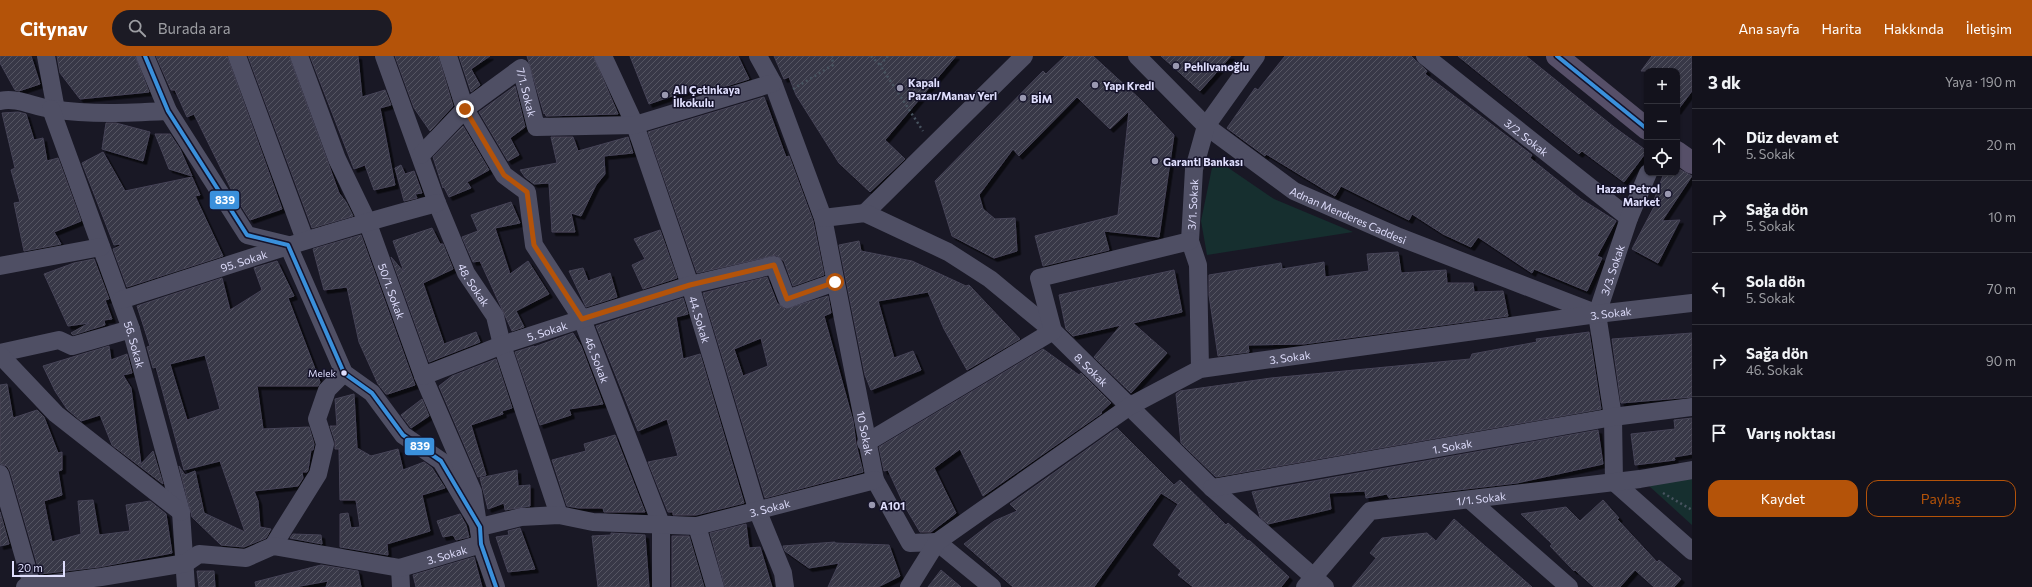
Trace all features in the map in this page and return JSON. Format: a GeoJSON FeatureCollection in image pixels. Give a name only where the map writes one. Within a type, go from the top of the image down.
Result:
{"type":"FeatureCollection","features":[{"type":"Feature","properties":{"kind":"main road"},"geometry":{"type":"LineString","coordinates":[[1557,56],[1644,127]]}},
{"type":"Feature","properties":{"kind":"main road"},"geometry":{"type":"LineString","coordinates":[[1680,154],[1692,163]]}},
{"type":"Feature","properties":{"kind":"street","name":"56. Sokak"},"geometry":{"type":"LineString","coordinates":[[46,56],[54,110],[131,330],[181,512],[186,563],[186,587]]}},
{"type":"Feature","properties":{"kind":"street"},"geometry":{"type":"LineString","coordinates":[[145,56],[168,111],[247,235],[296,242]]}},
{"type":"Feature","properties":{"kind":"street"},"geometry":{"type":"LineString","coordinates":[[237,56],[296,242],[344,374],[372,393],[403,435],[441,461],[480,536],[496,587]]}},
{"type":"Feature","properties":{"kind":"street","name":"50/1. Sokak"},"geometry":{"type":"LineString","coordinates":[[299,56],[337,159],[367,221],[423,376],[473,492],[480,536]]}},
{"type":"Feature","properties":{"kind":"street","name":"48. Sokak"},"geometry":{"type":"LineString","coordinates":[[384,56],[437,202],[466,273],[495,316],[502,345],[559,515]]}},
{"type":"Feature","properties":{"kind":"street","name":"46. Sokak"},"geometry":{"type":"LineString","coordinates":[[448,56],[465,109],[504,175],[527,192],[534,245],[582,319],[662,524]]}},
{"type":"Feature","properties":{"kind":"street","name":"44. Sokak"},"geometry":{"type":"LineString","coordinates":[[603,56],[635,125],[690,285],[758,512],[783,573],[785,587]]}},
{"type":"Feature","properties":{"kind":"street","name":"10 Sokak"},"geometry":{"type":"LineString","coordinates":[[758,56],[776,90],[823,218],[866,443],[875,480],[910,543],[937,542]]}},
{"type":"Feature","properties":{"kind":"street"},"geometry":{"type":"LineString","coordinates":[[823,218],[865,213],[1024,56]]}},
{"type":"Feature","properties":{"kind":"street","name":"Adnan Menderes Caddesi"},"geometry":{"type":"LineString","coordinates":[[1136,56],[1206,126],[1294,191],[1399,237],[1597,314]]}},
{"type":"Feature","properties":{"kind":"street","name":"3/1. Sokak"},"geometry":{"type":"LineString","coordinates":[[1200,370],[1198,265],[1190,241],[1194,169],[1206,126],[1256,56]]}},
{"type":"Feature","properties":{"kind":"street","name":"3/2. Sokak"},"geometry":{"type":"LineString","coordinates":[[1425,56],[1629,218]]}},
{"type":"Feature","properties":{"kind":"street","name":"7/1. Sokak"},"geometry":{"type":"LineString","coordinates":[[420,155],[465,109],[521,68],[536,127],[635,125]]}},
{"type":"Feature","properties":{"kind":"street"},"geometry":{"type":"LineString","coordinates":[[635,125],[776,90]]}},
{"type":"Feature","properties":{"kind":"street"},"geometry":{"type":"LineString","coordinates":[[2,95],[54,110],[108,114],[168,111]]}},
{"type":"Feature","properties":{"kind":"street","name":"3/3. Sokak"},"geometry":{"type":"LineString","coordinates":[[1614,482],[1613,417],[1597,314],[1629,218],[1647,176]]}},
{"type":"Feature","properties":{"kind":"street","name":"95. Sokak"},"geometry":{"type":"LineString","coordinates":[[121,300],[296,242],[437,202]]}},
{"type":"Feature","properties":{"kind":"street","name":"8. Sokak"},"geometry":{"type":"LineString","coordinates":[[865,213],[948,252],[990,279],[1053,331],[1212,488],[1314,583]]}},
{"type":"Feature","properties":{"kind":"street"},"geometry":{"type":"LineString","coordinates":[[866,443],[1053,331],[1039,278],[1190,241]]}},
{"type":"Feature","properties":{"kind":"street"},"geometry":{"type":"LineString","coordinates":[[0,266],[101,246]]}},
{"type":"Feature","properties":{"kind":"street","name":"5. Sokak"},"geometry":{"type":"LineString","coordinates":[[423,376],[502,345],[582,319],[690,285],[774,265],[787,299],[835,282]]}},
{"type":"Feature","properties":{"kind":"street","name":"3. Sokak"},"geometry":{"type":"LineString","coordinates":[[937,542],[1130,406],[1200,370],[1597,314],[1692,303]]}},
{"type":"Feature","properties":{"kind":"street"},"geometry":{"type":"LineString","coordinates":[[131,330],[72,346],[59,340],[0,354],[56,414],[181,512]]}},
{"type":"Feature","properties":{"kind":"street"},"geometry":{"type":"LineString","coordinates":[[0,474],[28,586],[96,582],[186,563],[199,554],[246,558],[273,546],[318,474],[325,444],[317,419],[327,390],[344,374]]}},
{"type":"Feature","properties":{"kind":"street","name":"1. Sokak"},"geometry":{"type":"LineString","coordinates":[[1212,488],[1613,417],[1692,407]]}},
{"type":"Feature","properties":{"kind":"street","name":"1/1. Sokak"},"geometry":{"type":"LineString","coordinates":[[1314,583],[1370,511],[1640,479],[1692,470]]}},
{"type":"Feature","properties":{"kind":"street","name":"3. Sokak"},"geometry":{"type":"LineString","coordinates":[[273,546],[400,568],[480,536],[521,517],[559,515],[593,522],[697,526],[758,512],[875,480]]}},
{"type":"Feature","properties":{"kind":"street"},"geometry":{"type":"LineString","coordinates":[[1614,482],[1692,551]]}},
{"type":"Feature","properties":{"kind":"street"},"geometry":{"type":"LineString","coordinates":[[1470,500],[1568,587]]}},
{"type":"Feature","properties":{"kind":"street"},"geometry":{"type":"LineString","coordinates":[[661,587],[662,524]]}},
{"type":"Feature","properties":{"kind":"street"},"geometry":{"type":"LineString","coordinates":[[697,526],[715,587]]}},
{"type":"Feature","properties":{"kind":"street"},"geometry":{"type":"LineString","coordinates":[[909,587],[937,542],[992,587]]}},
{"type":"Feature","properties":{"kind":"street"},"geometry":{"type":"LineString","coordinates":[[400,568],[401,587]]}},
{"type":"Feature","properties":{"kind":"path"},"geometry":{"type":"LineString","coordinates":[[776,90],[833,65],[832,56]]}},
{"type":"Feature","properties":{"kind":"path"},"geometry":{"type":"LineString","coordinates":[[871,56],[880,65],[932,146]]}},
{"type":"Feature","properties":{"kind":"path"},"geometry":{"type":"LineString","coordinates":[[880,65],[888,56]]}},
{"type":"Feature","properties":{"kind":"path"},"geometry":{"type":"LineString","coordinates":[[1640,479],[1692,510]]}},
{"type":"Feature","properties":{"kind":"green space"},"geometry":{"type":"Polygon","coordinates":[[[1214,158],[1274,199],[1353,232],[1207,255],[1201,221],[1214,158]]]}},
{"type":"Feature","properties":{"kind":"green space"},"geometry":{"type":"Polygon","coordinates":[[[1692,479],[1692,525],[1648,485],[1692,479]]]}},
{"type":"Feature","properties":{"kind":"building"},"geometry":{"type":"Polygon","coordinates":[[[0,56],[31,56],[40,84],[19,91],[15,90],[0,63],[0,56]]]}},
{"type":"Feature","properties":{"kind":"building"},"geometry":{"type":"Polygon","coordinates":[[[57,56],[135,56],[149,92],[80,99],[60,73],[57,56]]]}},
{"type":"Feature","properties":{"kind":"building"},"geometry":{"type":"Polygon","coordinates":[[[156,56],[227,56],[282,209],[250,220],[233,193],[194,114],[187,117],[175,90],[171,90],[156,56]]]}},
{"type":"Feature","properties":{"kind":"building"},"geometry":{"type":"Polygon","coordinates":[[[248,56],[289,56],[339,193],[346,202],[353,216],[312,228],[248,56]]]}},
{"type":"Feature","properties":{"kind":"building"},"geometry":{"type":"Polygon","coordinates":[[[310,56],[358,56],[362,97],[385,90],[391,105],[380,108],[395,185],[374,190],[365,165],[354,169],[310,56]]]}},
{"type":"Feature","properties":{"kind":"building"},"geometry":{"type":"Polygon","coordinates":[[[395,56],[438,56],[453,106],[430,131],[414,108],[395,56]]]}},
{"type":"Feature","properties":{"kind":"building"},"geometry":{"type":"Polygon","coordinates":[[[459,56],[490,56],[471,69],[480,85],[471,92],[459,56]]]}},
{"type":"Feature","properties":{"kind":"building"},"geometry":{"type":"Polygon","coordinates":[[[527,56],[593,56],[618,114],[546,116],[545,113],[544,114],[527,56]]]}},
{"type":"Feature","properties":{"kind":"building","name":"Ali Çetinkaya İlkokulu"},"geometry":{"type":"Polygon","coordinates":[[[630,56],[738,56],[749,79],[704,93],[701,86],[649,104],[630,56]]]}},
{"type":"Feature","properties":{"kind":"building"},"geometry":{"type":"Polygon","coordinates":[[[774,56],[956,56],[885,140],[905,159],[870,192],[839,163],[796,95],[789,77],[784,79],[774,56]]]}},
{"type":"Feature","properties":{"kind":"building"},"geometry":{"type":"Polygon","coordinates":[[[1065,56],[1093,56],[1141,100],[1174,135],[1159,237],[1104,231],[1109,250],[1043,266],[1035,236],[1118,215],[1129,111],[1110,129],[1077,97],[1019,156],[1013,149],[979,195],[983,209],[995,219],[1015,218],[1017,251],[994,258],[952,236],[935,181],[1043,71],[1046,74],[1065,56]]]}},
{"type":"Feature","properties":{"kind":"building"},"geometry":{"type":"Polygon","coordinates":[[[1161,56],[1231,56],[1200,91],[1161,56]]]}},
{"type":"Feature","properties":{"kind":"building"},"geometry":{"type":"Polygon","coordinates":[[[1285,56],[1411,56],[1427,71],[1425,74],[1532,155],[1530,158],[1581,199],[1616,221],[1597,256],[1602,258],[1587,291],[1534,269],[1532,273],[1478,237],[1471,247],[1443,234],[1412,214],[1409,220],[1341,186],[1335,196],[1266,154],[1265,156],[1227,128],[1255,88],[1258,90],[1285,56]]]}},
{"type":"Feature","properties":{"kind":"building"},"geometry":{"type":"Polygon","coordinates":[[[1458,56],[1526,56],[1614,127],[1644,149],[1644,155],[1624,182],[1582,151],[1579,154],[1458,56]]]}},
{"type":"Feature","properties":{"kind":"building"},"geometry":{"type":"Polygon","coordinates":[[[1652,56],[1692,56],[1692,91],[1680,107],[1680,68],[1644,68],[1644,71],[1641,71],[1652,56]]]}},
{"type":"Feature","properties":{"kind":"building"},"geometry":{"type":"Polygon","coordinates":[[[515,86],[525,127],[510,138],[519,155],[508,161],[479,112],[515,86]]]}},
{"type":"Feature","properties":{"kind":"building"},"geometry":{"type":"Polygon","coordinates":[[[764,97],[786,157],[789,156],[813,221],[824,275],[793,286],[784,261],[776,255],[697,273],[648,132],[764,97]]]}},
{"type":"Feature","properties":{"kind":"building"},"geometry":{"type":"Polygon","coordinates":[[[18,112],[26,114],[34,140],[43,138],[47,161],[58,158],[81,221],[54,232],[61,244],[24,251],[14,203],[20,202],[11,170],[15,168],[2,113],[18,112]]]}},
{"type":"Feature","properties":{"kind":"building"},"geometry":{"type":"Polygon","coordinates":[[[106,123],[116,123],[150,132],[143,161],[102,149],[106,123]]]}},
{"type":"Feature","properties":{"kind":"building"},"geometry":{"type":"Polygon","coordinates":[[[463,126],[489,170],[467,182],[471,188],[449,197],[444,187],[443,188],[433,157],[463,126]]]}},
{"type":"Feature","properties":{"kind":"building"},"geometry":{"type":"Polygon","coordinates":[[[155,134],[170,134],[180,149],[192,176],[169,169],[155,134]]]}},
{"type":"Feature","properties":{"kind":"building"},"geometry":{"type":"Polygon","coordinates":[[[551,137],[573,137],[578,151],[628,137],[633,153],[604,156],[605,174],[596,185],[581,216],[571,213],[575,232],[552,232],[549,183],[534,184],[525,177],[520,170],[557,163],[551,137]]]}},
{"type":"Feature","properties":{"kind":"building"},"geometry":{"type":"Polygon","coordinates":[[[103,152],[125,191],[192,177],[200,195],[195,196],[223,256],[127,287],[113,249],[120,246],[120,244],[114,245],[82,163],[103,152]]]}},
{"type":"Feature","properties":{"kind":"building"},"geometry":{"type":"Polygon","coordinates":[[[401,165],[405,174],[414,171],[422,193],[415,194],[417,198],[404,201],[395,168],[401,165]]]}},
{"type":"Feature","properties":{"kind":"building"},"geometry":{"type":"Polygon","coordinates":[[[1680,170],[1692,176],[1662,221],[1680,220],[1658,263],[1632,249],[1657,201],[1654,200],[1663,176],[1680,176],[1680,170]]]}},
{"type":"Feature","properties":{"kind":"building"},"geometry":{"type":"Polygon","coordinates":[[[511,202],[520,223],[495,228],[510,274],[528,261],[549,294],[516,311],[524,327],[512,331],[480,261],[473,262],[462,237],[478,231],[471,215],[511,202]]]}},
{"type":"Feature","properties":{"kind":"building"},"geometry":{"type":"Polygon","coordinates":[[[432,228],[440,244],[443,244],[453,269],[423,283],[444,344],[476,332],[480,342],[429,362],[391,257],[404,272],[393,241],[432,228]]]}},
{"type":"Feature","properties":{"kind":"building"},"geometry":{"type":"Polygon","coordinates":[[[660,230],[677,278],[643,289],[632,265],[645,259],[634,239],[660,230]]]}},
{"type":"Feature","properties":{"kind":"building"},"geometry":{"type":"Polygon","coordinates":[[[361,235],[415,385],[388,394],[386,394],[378,384],[359,342],[347,287],[324,290],[313,249],[361,235]]]}},
{"type":"Feature","properties":{"kind":"building"},"geometry":{"type":"Polygon","coordinates":[[[859,241],[861,251],[912,261],[966,286],[969,285],[1020,339],[967,370],[944,329],[928,292],[878,301],[894,358],[913,351],[921,370],[871,390],[865,375],[839,245],[859,241]]]}},
{"type":"Feature","properties":{"kind":"building"},"geometry":{"type":"Polygon","coordinates":[[[1398,252],[1401,273],[1446,270],[1447,283],[1473,283],[1474,292],[1503,291],[1508,316],[1304,344],[1248,345],[1249,352],[1218,356],[1209,295],[1209,275],[1281,263],[1282,269],[1324,262],[1325,277],[1369,271],[1367,254],[1398,252]]]}},
{"type":"Feature","properties":{"kind":"building"},"geometry":{"type":"Polygon","coordinates":[[[94,259],[109,299],[105,300],[112,319],[104,320],[105,325],[73,335],[71,333],[89,323],[68,326],[44,274],[74,263],[94,259]]]}},
{"type":"Feature","properties":{"kind":"building"},"geometry":{"type":"Polygon","coordinates":[[[277,261],[294,296],[288,298],[320,382],[318,386],[257,386],[263,429],[309,427],[314,444],[313,450],[311,450],[308,470],[307,472],[302,472],[303,478],[298,486],[254,491],[258,501],[260,527],[271,529],[266,538],[244,547],[221,545],[192,517],[179,466],[185,475],[195,471],[204,513],[245,532],[220,461],[184,470],[156,367],[153,368],[147,347],[150,346],[137,306],[222,278],[230,310],[262,290],[254,268],[277,261]],[[205,355],[170,364],[187,420],[220,409],[205,355]]]}},
{"type":"Feature","properties":{"kind":"building"},"geometry":{"type":"Polygon","coordinates":[[[583,268],[588,281],[610,273],[617,297],[586,307],[569,271],[583,268]]]}},
{"type":"Feature","properties":{"kind":"building"},"geometry":{"type":"Polygon","coordinates":[[[1174,270],[1182,312],[1133,323],[1167,353],[1131,393],[1094,357],[1121,325],[1073,336],[1066,329],[1059,295],[1174,270]]]}},
{"type":"Feature","properties":{"kind":"building"},"geometry":{"type":"Polygon","coordinates":[[[767,277],[777,303],[785,309],[828,296],[831,313],[824,316],[853,421],[856,444],[863,472],[765,498],[703,293],[767,277]],[[761,338],[734,349],[743,376],[768,366],[761,338]]]}},
{"type":"Feature","properties":{"kind":"building"},"geometry":{"type":"Polygon","coordinates":[[[683,298],[688,314],[676,317],[683,359],[700,354],[744,503],[696,515],[673,515],[673,512],[668,512],[648,462],[678,456],[667,419],[638,431],[596,326],[683,298]]]}},
{"type":"Feature","properties":{"kind":"building"},"geometry":{"type":"Polygon","coordinates":[[[1589,332],[1601,409],[1216,477],[1181,443],[1176,394],[1180,391],[1271,378],[1470,359],[1472,354],[1537,342],[1536,339],[1589,332]]]}},
{"type":"Feature","properties":{"kind":"building"},"geometry":{"type":"Polygon","coordinates":[[[573,333],[581,346],[603,404],[569,409],[571,415],[540,425],[515,352],[573,333]]]}},
{"type":"Feature","properties":{"kind":"building"},"geometry":{"type":"Polygon","coordinates":[[[1692,333],[1692,397],[1621,403],[1612,339],[1692,333]]]}},
{"type":"Feature","properties":{"kind":"building"},"geometry":{"type":"Polygon","coordinates":[[[109,346],[111,360],[127,354],[132,373],[123,375],[131,388],[141,464],[153,451],[163,484],[112,445],[100,415],[81,421],[67,409],[55,391],[43,366],[109,346]]]}},
{"type":"Feature","properties":{"kind":"building"},"geometry":{"type":"Polygon","coordinates":[[[1043,349],[1079,375],[1081,373],[1111,403],[1101,412],[1102,413],[983,496],[960,449],[934,468],[956,513],[931,532],[920,532],[904,505],[888,470],[884,471],[879,447],[1043,349]]]}},
{"type":"Feature","properties":{"kind":"building"},"geometry":{"type":"Polygon","coordinates":[[[496,359],[512,408],[502,411],[503,414],[471,425],[486,475],[478,477],[439,386],[452,376],[496,359]]]}},
{"type":"Feature","properties":{"kind":"building"},"geometry":{"type":"Polygon","coordinates":[[[7,384],[13,418],[37,410],[44,417],[58,453],[62,452],[62,470],[58,471],[62,495],[44,501],[52,542],[81,534],[78,501],[93,500],[99,535],[130,531],[126,505],[150,501],[166,514],[172,553],[99,567],[40,574],[10,471],[7,466],[0,464],[0,385],[7,384]]]}},
{"type":"Feature","properties":{"kind":"building"},"geometry":{"type":"Polygon","coordinates":[[[354,394],[357,448],[371,456],[398,449],[403,470],[424,462],[432,468],[445,488],[422,495],[430,531],[387,544],[388,555],[340,547],[340,514],[348,513],[351,528],[360,527],[356,500],[340,500],[339,449],[335,449],[335,441],[330,426],[337,426],[335,399],[354,394]]]}},
{"type":"Feature","properties":{"kind":"building"},"geometry":{"type":"Polygon","coordinates":[[[422,399],[429,416],[411,428],[401,415],[422,399]]]}},
{"type":"Feature","properties":{"kind":"building"},"geometry":{"type":"Polygon","coordinates":[[[1692,418],[1692,454],[1674,457],[1675,460],[1635,465],[1631,434],[1675,429],[1674,420],[1692,418]]]}},
{"type":"Feature","properties":{"kind":"building"},"geometry":{"type":"Polygon","coordinates":[[[1117,428],[1174,485],[1180,480],[1226,525],[1228,523],[1248,541],[1249,540],[1289,577],[1281,587],[1193,587],[1178,575],[1181,571],[1153,545],[1178,504],[1161,493],[1094,587],[1013,587],[964,544],[994,521],[1017,511],[1010,504],[1117,428]]]}},
{"type":"Feature","properties":{"kind":"building"},"geometry":{"type":"Polygon","coordinates":[[[1598,430],[1603,464],[1517,483],[1389,498],[1387,494],[1366,498],[1365,491],[1329,493],[1331,509],[1268,524],[1260,517],[1252,492],[1598,430]]]}},
{"type":"Feature","properties":{"kind":"building"},"geometry":{"type":"Polygon","coordinates":[[[615,435],[645,512],[604,512],[603,508],[579,508],[567,506],[552,460],[586,451],[584,444],[615,435]]]}},
{"type":"Feature","properties":{"kind":"building"},"geometry":{"type":"Polygon","coordinates":[[[517,470],[518,486],[530,485],[530,506],[505,510],[504,503],[488,509],[480,478],[517,470]]]}},
{"type":"Feature","properties":{"kind":"building"},"geometry":{"type":"Polygon","coordinates":[[[1603,500],[1619,518],[1617,519],[1657,562],[1659,560],[1681,579],[1674,587],[1654,587],[1635,570],[1620,587],[1594,587],[1575,570],[1574,571],[1550,546],[1552,544],[1521,514],[1566,507],[1580,521],[1603,500]]]}},
{"type":"Feature","properties":{"kind":"building"},"geometry":{"type":"Polygon","coordinates":[[[0,512],[9,544],[0,546],[0,512]]]}},
{"type":"Feature","properties":{"kind":"building"},"geometry":{"type":"Polygon","coordinates":[[[460,514],[466,525],[469,537],[456,540],[453,535],[443,537],[437,521],[460,514]]]}},
{"type":"Feature","properties":{"kind":"building"},"geometry":{"type":"Polygon","coordinates":[[[1454,519],[1532,587],[1352,587],[1376,558],[1370,553],[1382,538],[1427,533],[1436,541],[1454,519]]]}},
{"type":"Feature","properties":{"kind":"building"},"geometry":{"type":"Polygon","coordinates":[[[746,524],[749,548],[760,547],[772,587],[725,587],[710,533],[746,524]]]}},
{"type":"Feature","properties":{"kind":"building"},"geometry":{"type":"Polygon","coordinates":[[[520,528],[535,569],[508,572],[496,537],[509,535],[508,531],[520,528]]]}},
{"type":"Feature","properties":{"kind":"building"},"geometry":{"type":"Polygon","coordinates":[[[611,533],[645,535],[649,587],[598,587],[592,536],[611,535],[611,533]]]}},
{"type":"Feature","properties":{"kind":"building"},"geometry":{"type":"Polygon","coordinates":[[[293,534],[321,535],[322,544],[290,538],[293,534]]]}},
{"type":"Feature","properties":{"kind":"building"},"geometry":{"type":"Polygon","coordinates":[[[672,536],[689,536],[704,587],[672,587],[672,536]]]}},
{"type":"Feature","properties":{"kind":"building"},"geometry":{"type":"Polygon","coordinates":[[[835,542],[889,545],[900,576],[878,587],[828,587],[839,563],[809,568],[785,551],[783,546],[835,542]]]}},
{"type":"Feature","properties":{"kind":"building"},"geometry":{"type":"Polygon","coordinates":[[[474,557],[482,587],[416,587],[413,575],[474,557]]]}},
{"type":"Feature","properties":{"kind":"building"},"geometry":{"type":"Polygon","coordinates":[[[321,565],[358,571],[361,587],[326,587],[328,581],[295,587],[256,587],[255,582],[321,565]]]}},
{"type":"Feature","properties":{"kind":"building"},"geometry":{"type":"Polygon","coordinates":[[[941,570],[961,587],[928,587],[941,570]]]}},
{"type":"Feature","properties":{"kind":"building"},"geometry":{"type":"Polygon","coordinates":[[[197,571],[214,571],[215,587],[199,587],[197,571]]]}},
{"type":"Feature","properties":{"kind":"transit line","name":"839"},"geometry":{"type":"LineString","coordinates":[[145,56],[168,111],[247,235],[288,245],[344,373],[372,393],[403,435],[441,461],[480,527],[481,544],[496,587]]}},
{"type":"Feature","properties":{"kind":"transit line","name":"839"},"geometry":{"type":"LineString","coordinates":[[1557,56],[1644,127]]}},
{"type":"Feature","properties":{"kind":"place","name":"Pehlivanoğlu"},"geometry":{"type":"Point","coordinates":[1176,66]}},
{"type":"Feature","properties":{"kind":"place","name":"Yapı Kredi"},"geometry":{"type":"Point","coordinates":[1095,85]}},
{"type":"Feature","properties":{"kind":"place","name":"Kapalı Pazar/Manav Yeri"},"geometry":{"type":"Point","coordinates":[900,88]}},
{"type":"Feature","properties":{"kind":"place","name":"Ali Çetinkaya İlkokulu"},"geometry":{"type":"Point","coordinates":[665,95]}},
{"type":"Feature","properties":{"kind":"place","name":"BİM"},"geometry":{"type":"Point","coordinates":[1023,98]}},
{"type":"Feature","properties":{"kind":"place","name":"Garanti Bankası"},"geometry":{"type":"Point","coordinates":[1155,161]}},
{"type":"Feature","properties":{"kind":"place","name":"Hazar Petrol Market"},"geometry":{"type":"Point","coordinates":[1668,194]}},
{"type":"Feature","properties":{"kind":"place","name":"Melek"},"geometry":{"type":"Point","coordinates":[344,373]}},
{"type":"Feature","properties":{"kind":"place","name":"A101"},"geometry":{"type":"Point","coordinates":[872,505]}},
{"type":"Feature","properties":{"kind":"route"},"geometry":{"type":"LineString","coordinates":[[465,109],[504,175],[527,192],[534,245],[582,319],[690,285],[774,265],[787,299],[835,282]]}}]}
